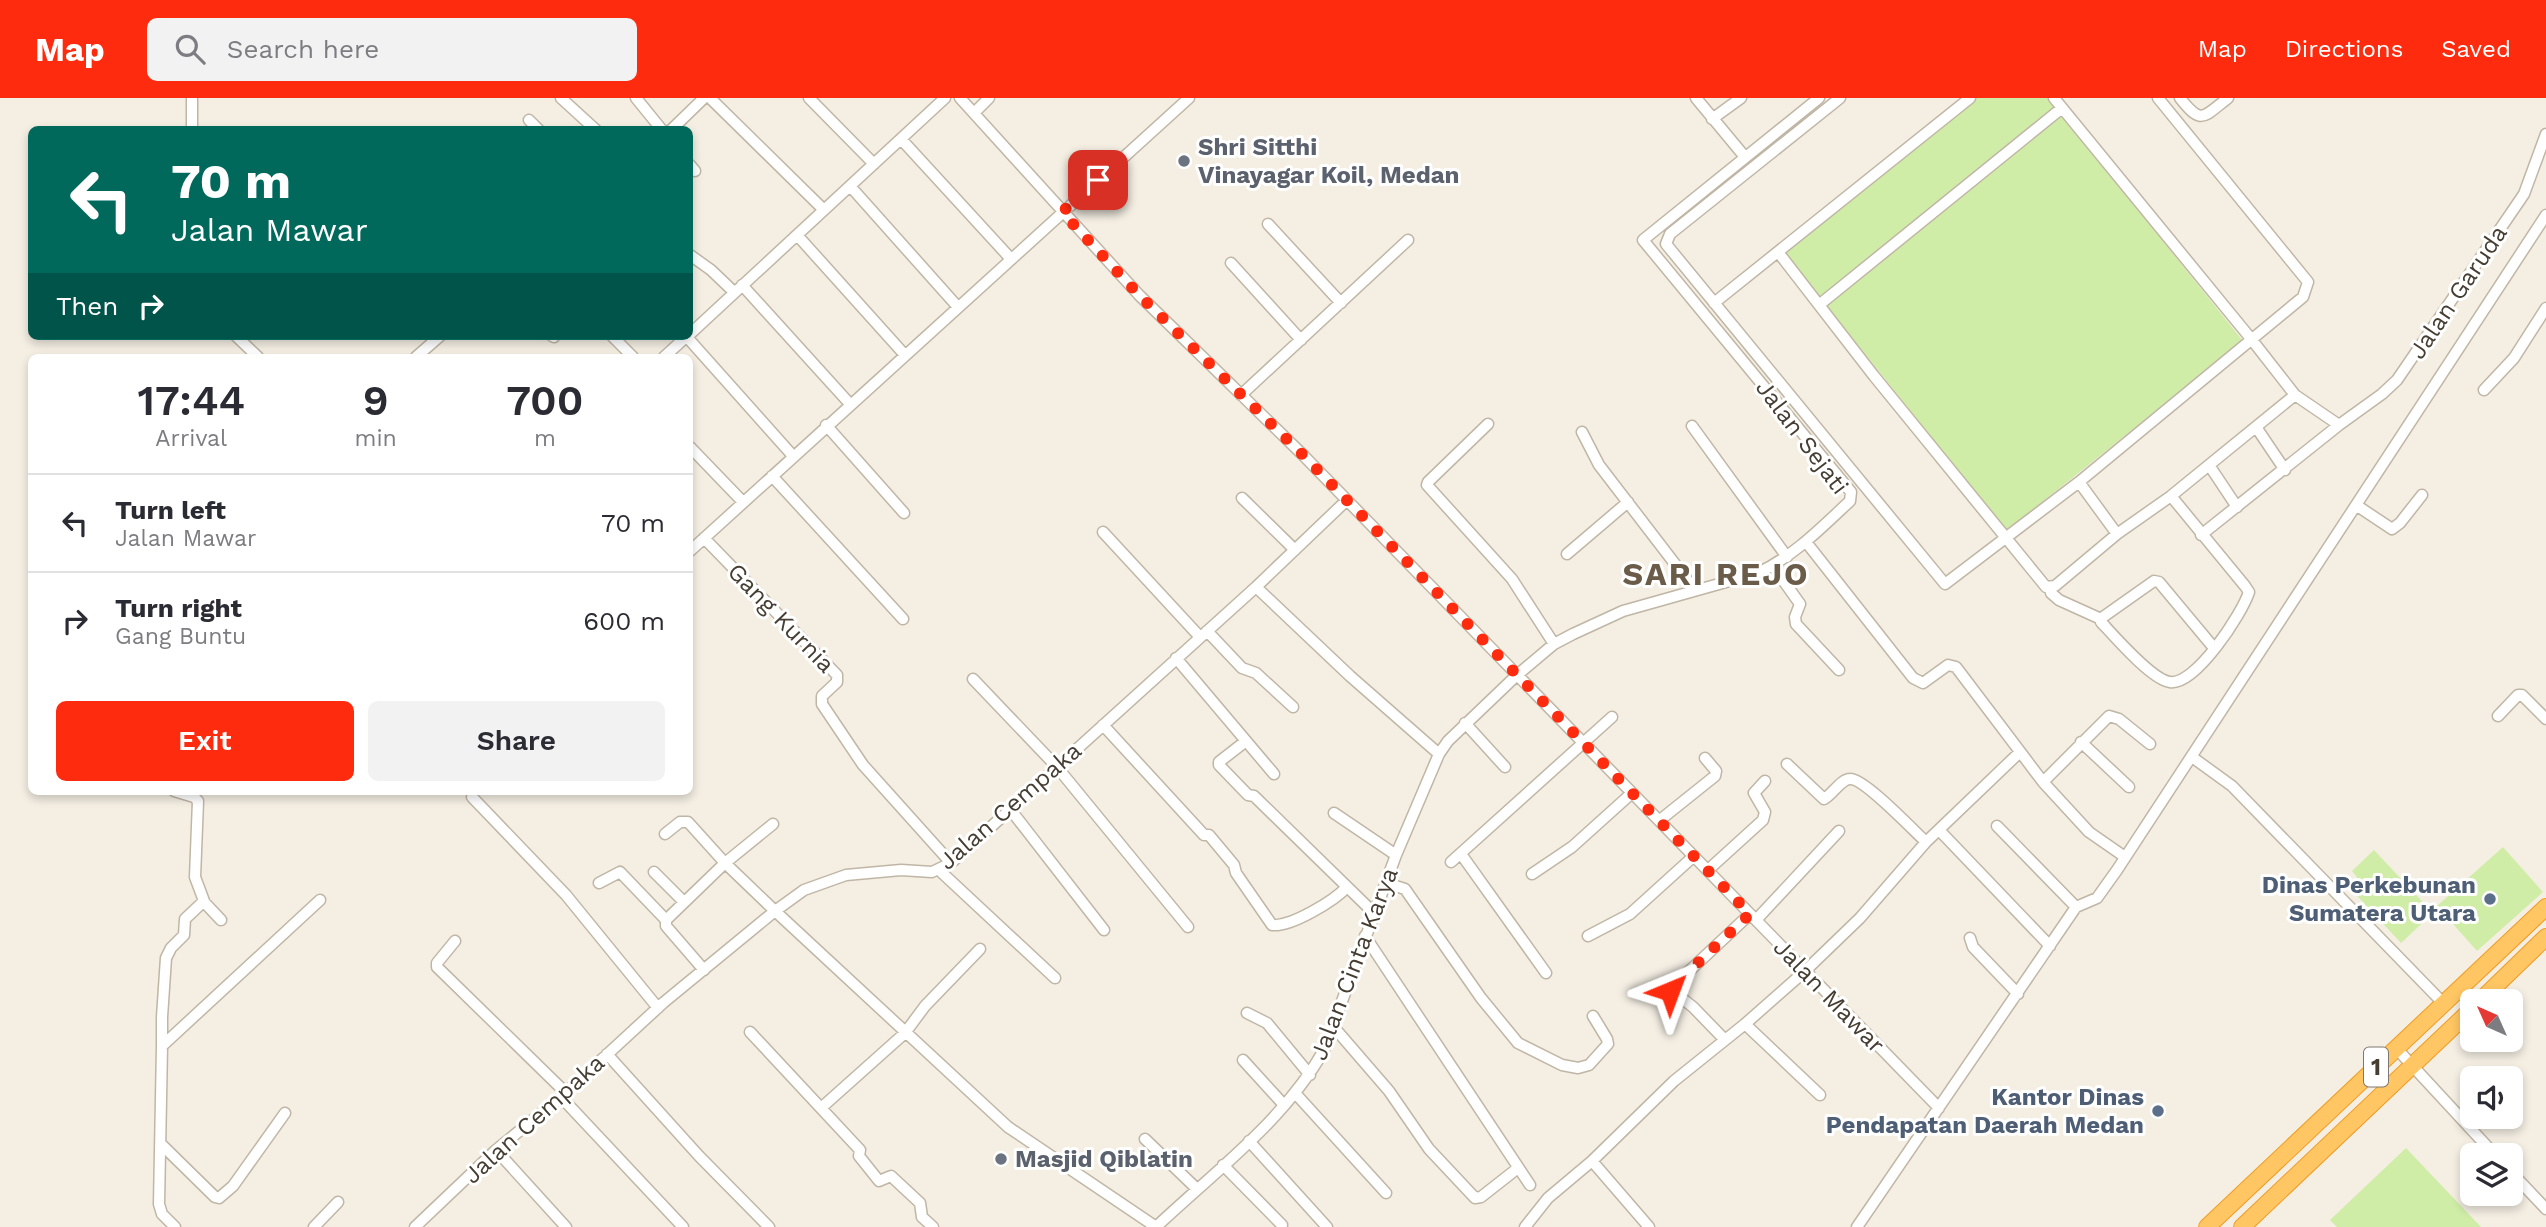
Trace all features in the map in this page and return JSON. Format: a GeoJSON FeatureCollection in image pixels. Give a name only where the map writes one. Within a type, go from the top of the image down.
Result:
{"type":"FeatureCollection","features":[{"type":"Feature","properties":{"kind":"highway","name":"1"},"geometry":{"type":"LineString","coordinates":[[2207,1227],[2546,906]]}},
{"type":"Feature","properties":{"kind":"highway"},"geometry":{"type":"LineString","coordinates":[[2492,989],[2546,937]]}},
{"type":"Feature","properties":{"kind":"highway","name":"1"},"geometry":{"type":"LineString","coordinates":[[2242,1227],[2460,1021]]}},
{"type":"Feature","properties":{"kind":"street"},"geometry":{"type":"LineString","coordinates":[[192,98],[192,126]]}},
{"type":"Feature","properties":{"kind":"street"},"geometry":{"type":"LineString","coordinates":[[561,98],[592,126]]}},
{"type":"Feature","properties":{"kind":"street"},"geometry":{"type":"LineString","coordinates":[[636,98],[659,126]]}},
{"type":"Feature","properties":{"kind":"street"},"geometry":{"type":"LineString","coordinates":[[675,126],[704,98]]}},
{"type":"Feature","properties":{"kind":"street"},"geometry":{"type":"LineString","coordinates":[[710,98],[824,210]]}},
{"type":"Feature","properties":{"kind":"street"},"geometry":{"type":"LineString","coordinates":[[809,98],[874,164]]}},
{"type":"Feature","properties":{"kind":"street"},"geometry":{"type":"LineString","coordinates":[[693,330],[945,98]]}},
{"type":"Feature","properties":{"kind":"street","name":"Jalan Mawar"},"geometry":{"type":"LineString","coordinates":[[960,98],[1139,295],[1347,500],[1939,1108]]}},
{"type":"Feature","properties":{"kind":"street"},"geometry":{"type":"LineString","coordinates":[[974,113],[989,98]]}},
{"type":"Feature","properties":{"kind":"street"},"geometry":{"type":"LineString","coordinates":[[693,548],[1189,98]]}},
{"type":"Feature","properties":{"kind":"street"},"geometry":{"type":"LineString","coordinates":[[1696,98],[1745,157],[1819,98]]}},
{"type":"Feature","properties":{"kind":"street"},"geometry":{"type":"LineString","coordinates":[[1713,119],[1741,98]]}},
{"type":"Feature","properties":{"kind":"street"},"geometry":{"type":"LineString","coordinates":[[1840,98],[1667,237],[1667,247],[1942,582],[1949,583],[2079,482],[2303,297],[2308,282],[2158,98]]}},
{"type":"Feature","properties":{"kind":"street"},"geometry":{"type":"LineString","coordinates":[[1714,303],[1970,98]]}},
{"type":"Feature","properties":{"kind":"street"},"geometry":{"type":"LineString","coordinates":[[2054,98],[2295,395],[2339,425]]}},
{"type":"Feature","properties":{"kind":"street"},"geometry":{"type":"LineString","coordinates":[[2180,98],[2192,114],[2198,117],[2204,116],[2228,98]]}},
{"type":"Feature","properties":{"kind":"street"},"geometry":{"type":"LineString","coordinates":[[1819,305],[2062,108]]}},
{"type":"Feature","properties":{"kind":"street"},"geometry":{"type":"LineString","coordinates":[[529,120],[535,126]]}},
{"type":"Feature","properties":{"kind":"street","name":"Jalan Garuda"},"geometry":{"type":"LineString","coordinates":[[2201,535],[2382,394],[2406,369],[2524,194],[2546,134]]}},
{"type":"Feature","properties":{"kind":"street"},"geometry":{"type":"LineString","coordinates":[[901,139],[1011,259]]}},
{"type":"Feature","properties":{"kind":"street","name":"Jalan Sejati"},"geometry":{"type":"LineString","coordinates":[[1516,676],[1554,644],[1623,611],[1758,573],[1773,566],[1806,542],[1850,501],[1851,492],[1643,240],[1745,157]]}},
{"type":"Feature","properties":{"kind":"street"},"geometry":{"type":"LineString","coordinates":[[850,186],[957,306]]}},
{"type":"Feature","properties":{"kind":"street"},"geometry":{"type":"LineString","coordinates":[[1857,1227],[2076,907],[2098,896],[2125,857],[2546,215]]}},
{"type":"Feature","properties":{"kind":"street"},"geometry":{"type":"LineString","coordinates":[[1268,224],[1341,303]]}},
{"type":"Feature","properties":{"kind":"street"},"geometry":{"type":"LineString","coordinates":[[797,234],[904,354]]}},
{"type":"Feature","properties":{"kind":"street"},"geometry":{"type":"LineString","coordinates":[[1241,395],[1408,240]]}},
{"type":"Feature","properties":{"kind":"street"},"geometry":{"type":"LineString","coordinates":[[1777,252],[1874,376],[2046,587],[2050,588],[2051,593],[2059,600],[2101,619],[2128,652],[2158,677],[2171,682],[2181,680],[2198,667],[2214,648],[2249,592],[2171,496]]}},
{"type":"Feature","properties":{"kind":"street"},"geometry":{"type":"LineString","coordinates":[[693,258],[738,289],[850,404]]}},
{"type":"Feature","properties":{"kind":"street"},"geometry":{"type":"LineString","coordinates":[[1231,263],[1301,340]]}},
{"type":"Feature","properties":{"kind":"street"},"geometry":{"type":"LineString","coordinates":[[2484,390],[2514,358],[2546,308]]}},
{"type":"Feature","properties":{"kind":"street"},"geometry":{"type":"LineString","coordinates":[[240,340],[255,354]]}},
{"type":"Feature","properties":{"kind":"street"},"geometry":{"type":"LineString","coordinates":[[419,354],[435,340]]}},
{"type":"Feature","properties":{"kind":"street"},"geometry":{"type":"LineString","coordinates":[[616,340],[630,354]]}},
{"type":"Feature","properties":{"kind":"street"},"geometry":{"type":"LineString","coordinates":[[667,354],[682,340]]}},
{"type":"Feature","properties":{"kind":"street"},"geometry":{"type":"LineString","coordinates":[[691,340],[793,456]]}},
{"type":"Feature","properties":{"kind":"street"},"geometry":{"type":"LineString","coordinates":[[2050,588],[2117,534],[2171,496],[2295,395]]}},
{"type":"Feature","properties":{"kind":"street"},"geometry":{"type":"LineString","coordinates":[[1488,424],[1427,485],[1512,579],[1554,644]]}},
{"type":"Feature","properties":{"kind":"street"},"geometry":{"type":"LineString","coordinates":[[827,425],[904,513]]}},
{"type":"Feature","properties":{"kind":"street"},"geometry":{"type":"LineString","coordinates":[[1692,426],[1787,557]]}},
{"type":"Feature","properties":{"kind":"street"},"geometry":{"type":"LineString","coordinates":[[2256,427],[2285,470]]}},
{"type":"Feature","properties":{"kind":"street"},"geometry":{"type":"LineString","coordinates":[[1583,432],[1599,465],[1695,590]]}},
{"type":"Feature","properties":{"kind":"street"},"geometry":{"type":"LineString","coordinates":[[693,450],[743,502]]}},
{"type":"Feature","properties":{"kind":"street"},"geometry":{"type":"LineString","coordinates":[[2209,465],[2237,507]]}},
{"type":"Feature","properties":{"kind":"street"},"geometry":{"type":"LineString","coordinates":[[772,476],[903,620]]}},
{"type":"Feature","properties":{"kind":"street"},"geometry":{"type":"LineString","coordinates":[[2079,482],[2117,534]]}},
{"type":"Feature","properties":{"kind":"street"},"geometry":{"type":"LineString","coordinates":[[2356,505],[2392,529],[2422,495]]}},
{"type":"Feature","properties":{"kind":"street"},"geometry":{"type":"LineString","coordinates":[[1242,498],[1295,550]]}},
{"type":"Feature","properties":{"kind":"street","name":"Jalan Cempaka"},"geometry":{"type":"LineString","coordinates":[[415,1227],[496,1150],[658,1008],[804,890],[846,875],[901,870],[932,872],[951,863],[1256,587],[1347,500]]}},
{"type":"Feature","properties":{"kind":"street"},"geometry":{"type":"LineString","coordinates":[[1567,554],[1628,502]]}},
{"type":"Feature","properties":{"kind":"street"},"geometry":{"type":"LineString","coordinates":[[1103,532],[1203,634],[1242,668],[1255,673],[1293,707]]}},
{"type":"Feature","properties":{"kind":"street","name":"Gang Kurnia"},"geometry":{"type":"LineString","coordinates":[[704,538],[837,675],[836,682],[822,696],[822,704],[863,765],[951,863]]}},
{"type":"Feature","properties":{"kind":"street"},"geometry":{"type":"LineString","coordinates":[[1806,542],[1913,678],[1923,683],[1943,667],[1951,664],[1956,667],[2043,782],[2089,832],[2125,857]]}},
{"type":"Feature","properties":{"kind":"street"},"geometry":{"type":"LineString","coordinates":[[1773,566],[1800,604],[1795,617],[1796,624],[1839,670]]}},
{"type":"Feature","properties":{"kind":"street"},"geometry":{"type":"LineString","coordinates":[[2101,619],[2154,581],[2159,582],[2214,648]]}},
{"type":"Feature","properties":{"kind":"street"},"geometry":{"type":"LineString","coordinates":[[1256,587],[1350,676],[1439,754]]}},
{"type":"Feature","properties":{"kind":"street"},"geometry":{"type":"LineString","coordinates":[[1176,658],[1274,774]]}},
{"type":"Feature","properties":{"kind":"street","name":"Jalan Cinta Karya"},"geometry":{"type":"LineString","coordinates":[[1156,1227],[1249,1141],[1310,1074],[1324,1050],[1396,855],[1439,754],[1465,723],[1516,676]]}},
{"type":"Feature","properties":{"kind":"street"},"geometry":{"type":"LineString","coordinates":[[973,679],[1057,767],[1188,927]]}},
{"type":"Feature","properties":{"kind":"street"},"geometry":{"type":"LineString","coordinates":[[2498,716],[2518,695],[2522,695],[2546,719]]}},
{"type":"Feature","properties":{"kind":"street"},"geometry":{"type":"LineString","coordinates":[[1451,862],[1612,716]]}},
{"type":"Feature","properties":{"kind":"street"},"geometry":{"type":"LineString","coordinates":[[2043,782],[2081,742],[2111,716],[2150,744]]}},
{"type":"Feature","properties":{"kind":"street"},"geometry":{"type":"LineString","coordinates":[[1465,723],[1505,767]]}},
{"type":"Feature","properties":{"kind":"street"},"geometry":{"type":"LineString","coordinates":[[1103,725],[1204,835],[1209,835],[1272,925],[1308,913],[1336,897],[1347,887]]}},
{"type":"Feature","properties":{"kind":"street"},"geometry":{"type":"LineString","coordinates":[[1245,741],[1219,762],[1219,765],[1375,914]]}},
{"type":"Feature","properties":{"kind":"street"},"geometry":{"type":"LineString","coordinates":[[2081,742],[2129,788]]}},
{"type":"Feature","properties":{"kind":"street"},"geometry":{"type":"LineString","coordinates":[[1525,1227],[1548,1198],[1592,1161],[1674,1081],[1804,972],[1860,918],[1926,842],[2020,752]]}},
{"type":"Feature","properties":{"kind":"street"},"geometry":{"type":"LineString","coordinates":[[2192,757],[2232,786],[2444,1004]]}},
{"type":"Feature","properties":{"kind":"street"},"geometry":{"type":"LineString","coordinates":[[1660,820],[1715,776],[1716,771],[1705,758]]}},
{"type":"Feature","properties":{"kind":"street"},"geometry":{"type":"LineString","coordinates":[[1787,765],[1824,799],[1846,780],[1853,779],[1873,792],[1926,842]]}},
{"type":"Feature","properties":{"kind":"street"},"geometry":{"type":"LineString","coordinates":[[1708,870],[1763,820],[1765,812],[1754,793],[1765,781]]}},
{"type":"Feature","properties":{"kind":"street"},"geometry":{"type":"LineString","coordinates":[[1532,874],[1572,846],[1632,793]]}},
{"type":"Feature","properties":{"kind":"street"},"geometry":{"type":"LineString","coordinates":[[187,795],[198,801],[195,877],[204,902],[222,920]]}},
{"type":"Feature","properties":{"kind":"street"},"geometry":{"type":"LineString","coordinates":[[472,797],[566,895],[658,1008]]}},
{"type":"Feature","properties":{"kind":"street"},"geometry":{"type":"LineString","coordinates":[[1010,809],[1104,930]]}},
{"type":"Feature","properties":{"kind":"street"},"geometry":{"type":"LineString","coordinates":[[1334,813],[1396,855]]}},
{"type":"Feature","properties":{"kind":"street"},"geometry":{"type":"LineString","coordinates":[[666,834],[680,822],[688,822],[725,863],[775,911],[1009,1127],[1156,1227]]}},
{"type":"Feature","properties":{"kind":"street"},"geometry":{"type":"LineString","coordinates":[[704,970],[666,926],[666,920],[725,863],[773,824]]}},
{"type":"Feature","properties":{"kind":"street"},"geometry":{"type":"LineString","coordinates":[[1997,826],[2076,907]]}},
{"type":"Feature","properties":{"kind":"street"},"geometry":{"type":"LineString","coordinates":[[1939,830],[2050,946]]}},
{"type":"Feature","properties":{"kind":"street"},"geometry":{"type":"LineString","coordinates":[[1725,1040],[1693,1007],[1670,989],[1753,917],[1839,831]]}},
{"type":"Feature","properties":{"kind":"street"},"geometry":{"type":"LineString","coordinates":[[1461,853],[1546,973]]}},
{"type":"Feature","properties":{"kind":"street"},"geometry":{"type":"LineString","coordinates":[[1588,936],[1630,914],[1694,856]]}},
{"type":"Feature","properties":{"kind":"street"},"geometry":{"type":"LineString","coordinates":[[939,870],[1055,978]]}},
{"type":"Feature","properties":{"kind":"street"},"geometry":{"type":"LineString","coordinates":[[599,883],[620,872],[666,920]]}},
{"type":"Feature","properties":{"kind":"street"},"geometry":{"type":"LineString","coordinates":[[654,872],[683,901]]}},
{"type":"Feature","properties":{"kind":"street"},"geometry":{"type":"LineString","coordinates":[[1386,883],[1405,890],[1481,998],[1518,1043],[1562,1065],[1585,1067],[1599,1056],[1608,1044],[1608,1039],[1592,1016]]}},
{"type":"Feature","properties":{"kind":"street"},"geometry":{"type":"LineString","coordinates":[[162,1046],[320,900]]}},
{"type":"Feature","properties":{"kind":"street"},"geometry":{"type":"LineString","coordinates":[[174,1227],[160,1209],[162,1017],[167,953],[184,935],[186,919],[204,902]]}},
{"type":"Feature","properties":{"kind":"street"},"geometry":{"type":"LineString","coordinates":[[1365,936],[1530,1185]]}},
{"type":"Feature","properties":{"kind":"street"},"geometry":{"type":"LineString","coordinates":[[1970,938],[1973,947],[2018,994]]}},
{"type":"Feature","properties":{"kind":"street"},"geometry":{"type":"LineString","coordinates":[[455,941],[437,963],[437,967],[563,1094],[683,1227]]}},
{"type":"Feature","properties":{"kind":"street"},"geometry":{"type":"LineString","coordinates":[[821,1108],[905,1033],[925,1006],[981,949]]}},
{"type":"Feature","properties":{"kind":"street"},"geometry":{"type":"LineString","coordinates":[[1247,1013],[1267,1023],[1310,1074]]}},
{"type":"Feature","properties":{"kind":"street"},"geometry":{"type":"LineString","coordinates":[[1745,1024],[1820,1095]]}},
{"type":"Feature","properties":{"kind":"street"},"geometry":{"type":"LineString","coordinates":[[1332,1025],[1389,1091],[1429,1149],[1475,1198],[1481,1197],[1518,1168]]}},
{"type":"Feature","properties":{"kind":"street"},"geometry":{"type":"LineString","coordinates":[[750,1032],[860,1150],[859,1157],[879,1181],[891,1176],[920,1203],[922,1217],[933,1227]]}},
{"type":"Feature","properties":{"kind":"street"},"geometry":{"type":"LineString","coordinates":[[2396,1048],[2484,1143]]}},
{"type":"Feature","properties":{"kind":"street"},"geometry":{"type":"LineString","coordinates":[[607,1054],[699,1156],[769,1227]]}},
{"type":"Feature","properties":{"kind":"street"},"geometry":{"type":"LineString","coordinates":[[1243,1060],[1283,1105]]}},
{"type":"Feature","properties":{"kind":"street"},"geometry":{"type":"LineString","coordinates":[[1295,1093],[1386,1193]]}},
{"type":"Feature","properties":{"kind":"street"},"geometry":{"type":"LineString","coordinates":[[162,1145],[215,1197],[223,1197],[285,1113]]}},
{"type":"Feature","properties":{"kind":"street"},"geometry":{"type":"LineString","coordinates":[[1145,1139],[1197,1189]]}},
{"type":"Feature","properties":{"kind":"street"},"geometry":{"type":"LineString","coordinates":[[1249,1141],[1327,1227]]}},
{"type":"Feature","properties":{"kind":"street"},"geometry":{"type":"LineString","coordinates":[[496,1150],[566,1227]]}},
{"type":"Feature","properties":{"kind":"street"},"geometry":{"type":"LineString","coordinates":[[1592,1161],[1649,1227]]}},
{"type":"Feature","properties":{"kind":"street"},"geometry":{"type":"LineString","coordinates":[[1223,1165],[1282,1225]]}},
{"type":"Feature","properties":{"kind":"street"},"geometry":{"type":"LineString","coordinates":[[2523,1185],[2546,1209]]}},
{"type":"Feature","properties":{"kind":"street"},"geometry":{"type":"LineString","coordinates":[[314,1227],[338,1202]]}},
{"type":"Feature","properties":{"kind":"street"},"geometry":{"type":"LineString","coordinates":[[424,1218],[433,1227]]}},
{"type":"Feature","properties":{"kind":"green space"},"geometry":{"type":"Polygon","coordinates":[[[1976,98],[2048,98],[2243,341],[2006,531],[1784,252],[1976,98]]]}},
{"type":"Feature","properties":{"kind":"green space","name":"Dinas Perkebunan Sumatera Utara"},"geometry":{"type":"Polygon","coordinates":[[[2503,847],[2543,892],[2477,951],[2437,906],[2503,847]]]}},
{"type":"Feature","properties":{"kind":"green space"},"geometry":{"type":"Polygon","coordinates":[[[2374,850],[2433,913],[2401,943],[2348,886],[2357,877],[2352,871],[2374,850]]]}},
{"type":"Feature","properties":{"kind":"green space"},"geometry":{"type":"Polygon","coordinates":[[[2406,1148],[2481,1227],[2337,1227],[2330,1220],[2406,1148]]]}},
{"type":"Feature","properties":{"kind":"place","name":"Shri Sitthi Vinayagar Koil, Medan"},"geometry":{"type":"Point","coordinates":[1184,161]}},
{"type":"Feature","properties":{"kind":"place","name":"Dinas Perkebunan Sumatera Utara"},"geometry":{"type":"Point","coordinates":[2490,899]}},
{"type":"Feature","properties":{"kind":"place","name":"Kantor Dinas Pendapatan Daerah Medan"},"geometry":{"type":"Point","coordinates":[2158,1111]}},
{"type":"Feature","properties":{"kind":"place","name":"Masjid Qiblatin"},"geometry":{"type":"Point","coordinates":[1001,1159]}},
{"type":"Feature","properties":{"kind":"district","name":"SARI REJO"},"geometry":{"type":"Point","coordinates":[1716,574]}},
{"type":"Feature","properties":{"kind":"route"},"geometry":{"type":"LineString","coordinates":[[1098,180],[1062,212],[1139,295],[1302,454],[1750,914],[1670,991]]}}]}
